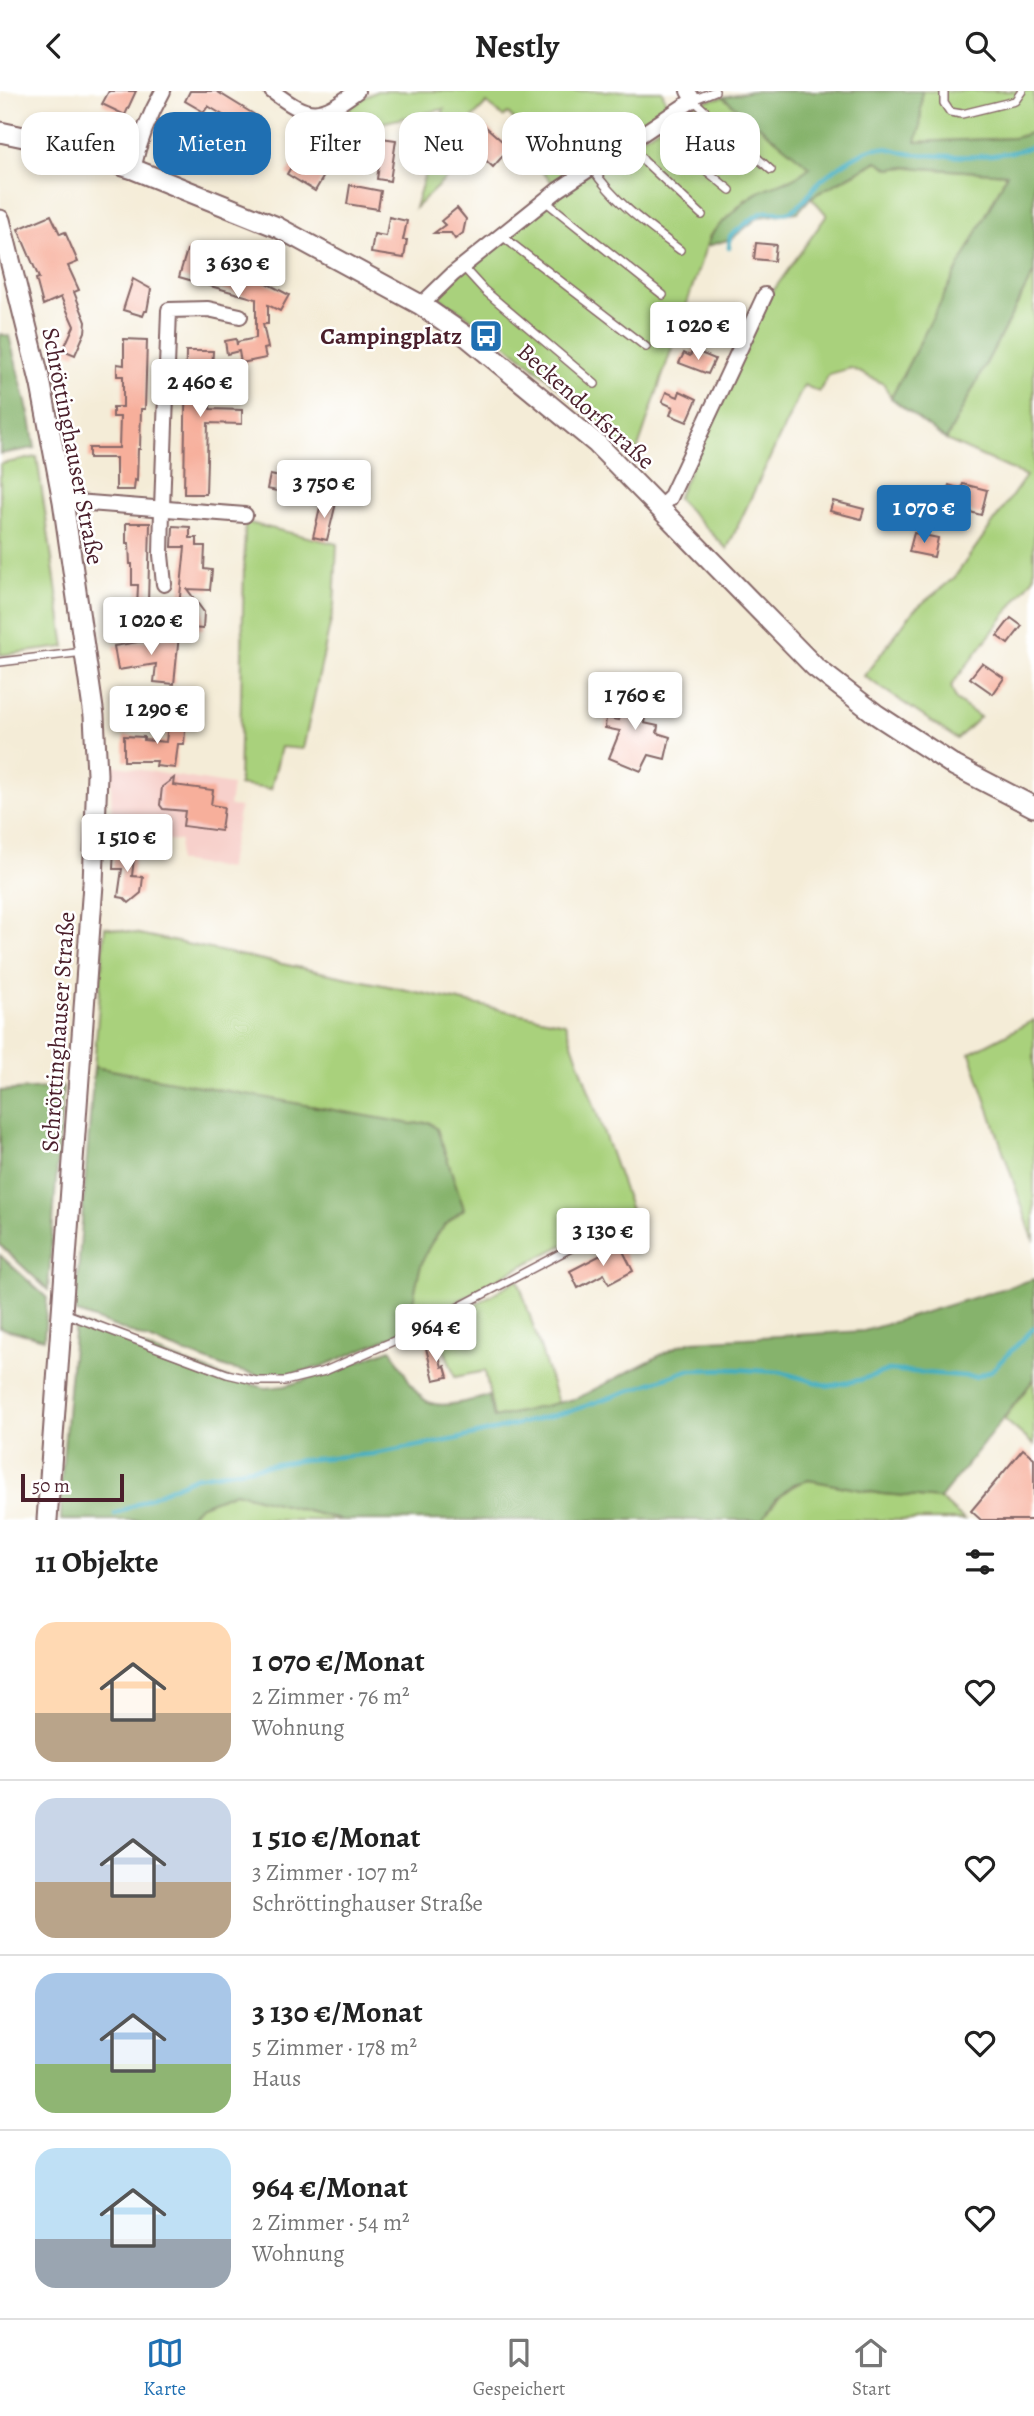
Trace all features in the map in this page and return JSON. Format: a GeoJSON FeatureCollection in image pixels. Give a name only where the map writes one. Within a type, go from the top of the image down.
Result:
{"type":"FeatureCollection","features":[{"type":"Feature","properties":{"kind":"main road","name":"Beckendorfstraße"},"geometry":{"type":"LineString","coordinates":[[0,132],[21,136]]}},
{"type":"Feature","properties":{"kind":"main road","name":"Beckendorfstraße"},"geometry":{"type":"LineString","coordinates":[[139,171],[277,227],[421,305],[466,336],[530,386],[597,444],[815,667],[877,715],[955,766],[1034,807]]}},
{"type":"Feature","properties":{"kind":"main road","name":"Schröttinghauser Straße"},"geometry":{"type":"LineString","coordinates":[[0,220],[41,385],[63,501],[95,739],[96,828],[47,1520]]}},
{"type":"Feature","properties":{"kind":"street"},"geometry":{"type":"LineString","coordinates":[[139,149],[147,123],[163,91]]}},
{"type":"Feature","properties":{"kind":"street"},"geometry":{"type":"LineString","coordinates":[[272,91],[291,106],[310,114],[325,112],[357,91]]}},
{"type":"Feature","properties":{"kind":"street"},"geometry":{"type":"LineString","coordinates":[[646,131],[691,96]]}},
{"type":"Feature","properties":{"kind":"street"},"geometry":{"type":"LineString","coordinates":[[421,305],[501,235],[581,175]]}},
{"type":"Feature","properties":{"kind":"street"},"geometry":{"type":"LineString","coordinates":[[660,507],[670,498],[765,295]]}},
{"type":"Feature","properties":{"kind":"street"},"geometry":{"type":"LineString","coordinates":[[164,584],[161,555],[169,310],[208,309],[240,316]]}},
{"type":"Feature","properties":{"kind":"street"},"geometry":{"type":"LineString","coordinates":[[63,501],[244,515]]}},
{"type":"Feature","properties":{"kind":"lane"},"geometry":{"type":"LineString","coordinates":[[691,96],[715,91]]}},
{"type":"Feature","properties":{"kind":"lane"},"geometry":{"type":"LineString","coordinates":[[944,91],[944,103],[950,112],[962,114],[1015,101],[1022,91]]}},
{"type":"Feature","properties":{"kind":"lane"},"geometry":{"type":"LineString","coordinates":[[691,96],[771,170]]}},
{"type":"Feature","properties":{"kind":"lane"},"geometry":{"type":"LineString","coordinates":[[656,125],[730,190]]}},
{"type":"Feature","properties":{"kind":"lane"},"geometry":{"type":"LineString","coordinates":[[646,163],[702,215]]}},
{"type":"Feature","properties":{"kind":"lane"},"geometry":{"type":"LineString","coordinates":[[597,175],[604,186],[642,221],[680,250]]}},
{"type":"Feature","properties":{"kind":"lane"},"geometry":{"type":"LineString","coordinates":[[544,201],[663,295]]}},
{"type":"Feature","properties":{"kind":"lane"},"geometry":{"type":"LineString","coordinates":[[501,235],[646,347]]}},
{"type":"Feature","properties":{"kind":"lane"},"geometry":{"type":"LineString","coordinates":[[463,266],[484,290],[595,384]]}},
{"type":"Feature","properties":{"kind":"lane"},"geometry":{"type":"LineString","coordinates":[[0,662],[85,652]]}},
{"type":"Feature","properties":{"kind":"lane"},"geometry":{"type":"LineString","coordinates":[[61,1313],[227,1374],[257,1381],[285,1381],[325,1371],[396,1340],[630,1217]]}},
{"type":"Feature","properties":{"kind":"shaded area"},"geometry":{"type":"Polygon","coordinates":[[[111,765],[232,785],[229,806],[240,807],[228,869],[178,861],[180,841],[112,834],[111,765]]]}},
{"type":"Feature","properties":{"kind":"green space"},"geometry":{"type":"Polygon","coordinates":[[[377,91],[662,91],[669,111],[660,112],[660,117],[646,126],[646,112],[502,112],[502,116],[487,103],[478,112],[443,112],[444,109],[399,112],[399,119],[385,122],[385,112],[345,112],[377,91]]]}},
{"type":"Feature","properties":{"kind":"green space"},"geometry":{"type":"Polygon","coordinates":[[[751,91],[922,91],[920,128],[916,142],[1014,138],[1034,132],[1034,272],[946,440],[891,398],[1007,174],[905,167],[889,169],[877,161],[811,197],[798,212],[759,217],[731,239],[707,246],[716,229],[748,199],[810,167],[760,127],[760,112],[742,112],[723,97],[751,91]]]}},
{"type":"Feature","properties":{"kind":"green space"},"geometry":{"type":"Polygon","coordinates":[[[922,91],[1034,91],[1034,132],[1014,138],[915,142],[920,128],[922,91]]]}},
{"type":"Feature","properties":{"kind":"green space"},"geometry":{"type":"Polygon","coordinates":[[[723,97],[742,112],[682,112],[698,102],[723,97]]]}},
{"type":"Feature","properties":{"kind":"green space"},"geometry":{"type":"Polygon","coordinates":[[[660,126],[660,175],[760,175],[760,126],[811,167],[798,177],[745,200],[710,235],[635,457],[516,352],[438,297],[451,280],[559,191],[584,175],[646,175],[646,135],[660,126]]]}},
{"type":"Feature","properties":{"kind":"green space"},"geometry":{"type":"Polygon","coordinates":[[[878,161],[889,169],[905,167],[1008,174],[891,398],[884,384],[851,368],[829,374],[819,392],[804,385],[727,549],[677,498],[766,301],[827,215],[811,197],[878,161]]]}},
{"type":"Feature","properties":{"kind":"green space"},"geometry":{"type":"Polygon","coordinates":[[[425,175],[450,175],[415,208],[425,175]]]}},
{"type":"Feature","properties":{"kind":"green space"},"geometry":{"type":"Polygon","coordinates":[[[545,175],[573,175],[556,186],[545,175]]]}},
{"type":"Feature","properties":{"kind":"green space"},"geometry":{"type":"Polygon","coordinates":[[[1034,272],[1034,577],[951,686],[956,700],[980,717],[957,739],[864,676],[914,610],[954,578],[1026,476],[946,440],[1034,272]]]}},
{"type":"Feature","properties":{"kind":"green space"},"geometry":{"type":"Polygon","coordinates":[[[0,334],[9,336],[35,448],[0,454],[0,334]]]}},
{"type":"Feature","properties":{"kind":"green space"},"geometry":{"type":"Polygon","coordinates":[[[37,457],[65,647],[0,655],[0,464],[37,457]]]}},
{"type":"Feature","properties":{"kind":"green space"},"geometry":{"type":"Polygon","coordinates":[[[245,522],[337,544],[334,606],[303,749],[281,747],[271,789],[239,785],[245,522]]]}},
{"type":"Feature","properties":{"kind":"green space"},"geometry":{"type":"Polygon","coordinates":[[[105,927],[565,1023],[631,1210],[495,1280],[408,1330],[418,1277],[428,1249],[448,1222],[464,1209],[437,1129],[429,1122],[411,1124],[94,1067],[105,927]]]}},
{"type":"Feature","properties":{"kind":"green space"},"geometry":{"type":"Polygon","coordinates":[[[1034,1020],[1034,1242],[970,1053],[1034,1020]]]}},
{"type":"Feature","properties":{"kind":"green space"},"geometry":{"type":"Polygon","coordinates":[[[94,1067],[411,1124],[429,1122],[437,1129],[464,1209],[448,1222],[428,1249],[418,1277],[408,1330],[323,1366],[269,1378],[227,1368],[75,1312],[94,1067]]]}},
{"type":"Feature","properties":{"kind":"green space"},"geometry":{"type":"Polygon","coordinates":[[[63,1087],[48,1290],[0,1245],[0,1091],[63,1087]]]}},
{"type":"Feature","properties":{"kind":"green space"},"geometry":{"type":"Polygon","coordinates":[[[0,1255],[47,1298],[44,1339],[0,1328],[0,1255]]]}},
{"type":"Feature","properties":{"kind":"green space"},"geometry":{"type":"Polygon","coordinates":[[[518,1279],[558,1403],[494,1418],[485,1371],[455,1377],[436,1328],[518,1279]]]}},
{"type":"Feature","properties":{"kind":"green space"},"geometry":{"type":"Polygon","coordinates":[[[1034,1279],[1034,1379],[940,1499],[882,1494],[809,1480],[794,1484],[775,1500],[762,1520],[341,1520],[235,1492],[199,1506],[185,1520],[61,1520],[61,1482],[75,1322],[228,1378],[266,1388],[285,1386],[325,1374],[391,1349],[418,1394],[426,1401],[449,1404],[489,1396],[494,1418],[578,1398],[678,1346],[693,1341],[864,1331],[1034,1279]]]}},
{"type":"Feature","properties":{"kind":"green space"},"geometry":{"type":"Polygon","coordinates":[[[1034,1379],[1034,1445],[1004,1419],[1034,1379]]]}},
{"type":"Feature","properties":{"kind":"green space"},"geometry":{"type":"Polygon","coordinates":[[[809,1480],[882,1494],[940,1499],[964,1520],[762,1520],[782,1495],[809,1480]]]}},
{"type":"Feature","properties":{"kind":"green space"},"geometry":{"type":"Polygon","coordinates":[[[235,1492],[341,1520],[185,1520],[199,1506],[235,1492]]]}},
{"type":"Feature","properties":{"kind":"building"},"geometry":{"type":"Polygon","coordinates":[[[109,91],[136,91],[126,112],[119,112],[102,104],[109,91]]]}},
{"type":"Feature","properties":{"kind":"building"},"geometry":{"type":"Polygon","coordinates":[[[190,91],[216,91],[250,112],[218,112],[208,106],[204,112],[185,101],[190,91]]]}},
{"type":"Feature","properties":{"kind":"building"},"geometry":{"type":"Polygon","coordinates":[[[488,129],[502,141],[502,157],[493,167],[488,162],[488,129]]]}},
{"type":"Feature","properties":{"kind":"building"},"geometry":{"type":"Polygon","coordinates":[[[385,138],[396,140],[390,181],[377,179],[378,175],[385,175],[385,138]]]}},
{"type":"Feature","properties":{"kind":"building"},"geometry":{"type":"Polygon","coordinates":[[[289,175],[324,175],[315,191],[289,175]]]}},
{"type":"Feature","properties":{"kind":"building"},"geometry":{"type":"Polygon","coordinates":[[[350,185],[381,191],[378,209],[347,204],[350,185]]]}},
{"type":"Feature","properties":{"kind":"building"},"geometry":{"type":"Polygon","coordinates":[[[457,208],[466,219],[463,233],[455,239],[451,233],[434,233],[445,225],[441,221],[457,208]]]}},
{"type":"Feature","properties":{"kind":"building"},"geometry":{"type":"Polygon","coordinates":[[[51,215],[60,234],[65,232],[78,262],[68,266],[79,290],[74,292],[86,322],[85,332],[75,355],[63,350],[74,326],[61,297],[43,305],[36,279],[39,278],[18,229],[51,215]]]}},
{"type":"Feature","properties":{"kind":"building"},"geometry":{"type":"Polygon","coordinates":[[[389,217],[407,221],[403,240],[407,240],[404,258],[371,253],[374,234],[386,236],[389,217]]]}},
{"type":"Feature","properties":{"kind":"building"},"geometry":{"type":"Polygon","coordinates":[[[756,243],[776,245],[774,261],[754,259],[756,243]]]}},
{"type":"Feature","properties":{"kind":"building"},"geometry":{"type":"Polygon","coordinates":[[[187,250],[200,253],[197,262],[251,275],[289,295],[280,311],[268,305],[268,324],[263,324],[268,348],[264,349],[266,358],[241,363],[239,351],[227,354],[225,341],[236,339],[237,345],[237,342],[256,338],[256,299],[179,277],[187,250]]]}},
{"type":"Feature","properties":{"kind":"building"},"geometry":{"type":"Polygon","coordinates":[[[133,279],[151,289],[147,311],[143,316],[123,310],[133,279]]]}},
{"type":"Feature","properties":{"kind":"building"},"geometry":{"type":"Polygon","coordinates":[[[124,339],[147,340],[145,409],[141,409],[140,449],[134,490],[116,490],[116,458],[89,458],[89,448],[119,448],[120,417],[113,417],[113,407],[123,407],[123,376],[117,376],[117,364],[124,365],[124,339]]]}},
{"type":"Feature","properties":{"kind":"building"},"geometry":{"type":"Polygon","coordinates":[[[693,350],[715,359],[708,374],[679,363],[684,353],[690,356],[693,350]]]}},
{"type":"Feature","properties":{"kind":"building"},"geometry":{"type":"Polygon","coordinates":[[[186,351],[213,351],[210,409],[242,410],[242,424],[208,423],[206,494],[184,494],[186,351]]]}},
{"type":"Feature","properties":{"kind":"building"},"geometry":{"type":"Polygon","coordinates":[[[680,391],[697,399],[687,422],[670,415],[673,407],[662,402],[666,392],[678,397],[680,391]]]}},
{"type":"Feature","properties":{"kind":"building"},"geometry":{"type":"Polygon","coordinates":[[[294,467],[320,473],[318,485],[323,486],[320,500],[267,489],[270,475],[291,479],[294,467]]]}},
{"type":"Feature","properties":{"kind":"building"},"geometry":{"type":"Polygon","coordinates":[[[963,484],[987,490],[981,515],[956,508],[958,502],[945,499],[949,485],[961,489],[963,484]]]}},
{"type":"Feature","properties":{"kind":"building"},"geometry":{"type":"Polygon","coordinates":[[[322,499],[336,503],[327,540],[313,537],[322,499]]]}},
{"type":"Feature","properties":{"kind":"building"},"geometry":{"type":"Polygon","coordinates":[[[833,501],[864,509],[861,519],[830,511],[833,501]]]}},
{"type":"Feature","properties":{"kind":"building"},"geometry":{"type":"Polygon","coordinates":[[[126,523],[150,523],[148,604],[179,606],[185,547],[172,547],[173,526],[190,527],[190,538],[197,538],[197,546],[205,546],[204,569],[212,570],[210,590],[187,589],[204,612],[203,629],[125,623],[126,609],[137,610],[138,585],[132,585],[126,523]]]}},
{"type":"Feature","properties":{"kind":"building"},"geometry":{"type":"Polygon","coordinates":[[[914,533],[938,538],[934,557],[909,552],[914,533]]]}},
{"type":"Feature","properties":{"kind":"building"},"geometry":{"type":"Polygon","coordinates":[[[1011,618],[1022,626],[1008,644],[997,636],[1011,618]]]}},
{"type":"Feature","properties":{"kind":"building"},"geometry":{"type":"Polygon","coordinates":[[[179,635],[174,684],[154,682],[156,664],[118,670],[114,646],[179,635]]]}},
{"type":"Feature","properties":{"kind":"building"},"geometry":{"type":"Polygon","coordinates":[[[982,663],[1004,678],[993,694],[970,678],[982,663]]]}},
{"type":"Feature","properties":{"kind":"building"},"geometry":{"type":"Polygon","coordinates":[[[615,683],[626,685],[625,690],[649,695],[644,723],[658,726],[657,733],[670,737],[665,759],[649,755],[641,771],[609,758],[620,731],[605,728],[606,718],[619,720],[623,697],[613,695],[615,683]]]}},
{"type":"Feature","properties":{"kind":"building"},"geometry":{"type":"Polygon","coordinates":[[[153,690],[155,713],[123,715],[121,693],[153,690]]]}},
{"type":"Feature","properties":{"kind":"building"},"geometry":{"type":"Polygon","coordinates":[[[169,716],[186,718],[184,744],[178,744],[175,768],[156,766],[157,761],[124,761],[124,736],[166,742],[169,716]]]}},
{"type":"Feature","properties":{"kind":"building"},"geometry":{"type":"Polygon","coordinates":[[[174,778],[173,785],[213,790],[211,805],[224,807],[221,831],[183,826],[185,811],[163,809],[160,805],[162,787],[174,778]]]}},
{"type":"Feature","properties":{"kind":"building"},"geometry":{"type":"Polygon","coordinates":[[[114,847],[135,849],[132,876],[143,877],[141,893],[129,903],[118,897],[122,869],[113,869],[114,847]]]}},
{"type":"Feature","properties":{"kind":"building"},"geometry":{"type":"Polygon","coordinates":[[[620,1245],[633,1271],[609,1284],[604,1274],[578,1288],[570,1271],[620,1245]]]}},
{"type":"Feature","properties":{"kind":"building"},"geometry":{"type":"Polygon","coordinates":[[[436,1345],[442,1367],[445,1366],[448,1377],[434,1380],[426,1348],[436,1345]]]}},
{"type":"Feature","properties":{"kind":"building"},"geometry":{"type":"Polygon","coordinates":[[[1023,1449],[1034,1458],[1034,1520],[981,1520],[971,1511],[1023,1449]]]}},
{"type":"Feature","properties":{"kind":"waterway"},"geometry":{"type":"LineString","coordinates":[[729,248],[730,236],[752,219],[765,212],[791,211],[828,174],[870,149],[885,148],[912,154],[974,156],[1005,154],[1034,146]]}},
{"type":"Feature","properties":{"kind":"waterway"},"geometry":{"type":"LineString","coordinates":[[115,1514],[195,1477],[302,1460],[373,1454],[457,1439],[571,1411],[688,1370],[780,1372],[829,1386],[860,1380],[889,1370],[976,1377],[991,1371],[1034,1328]]}},
{"type":"Feature","properties":{"kind":"place","name":"Campingplatz"},"geometry":{"type":"Point","coordinates":[486,336]}}]}
